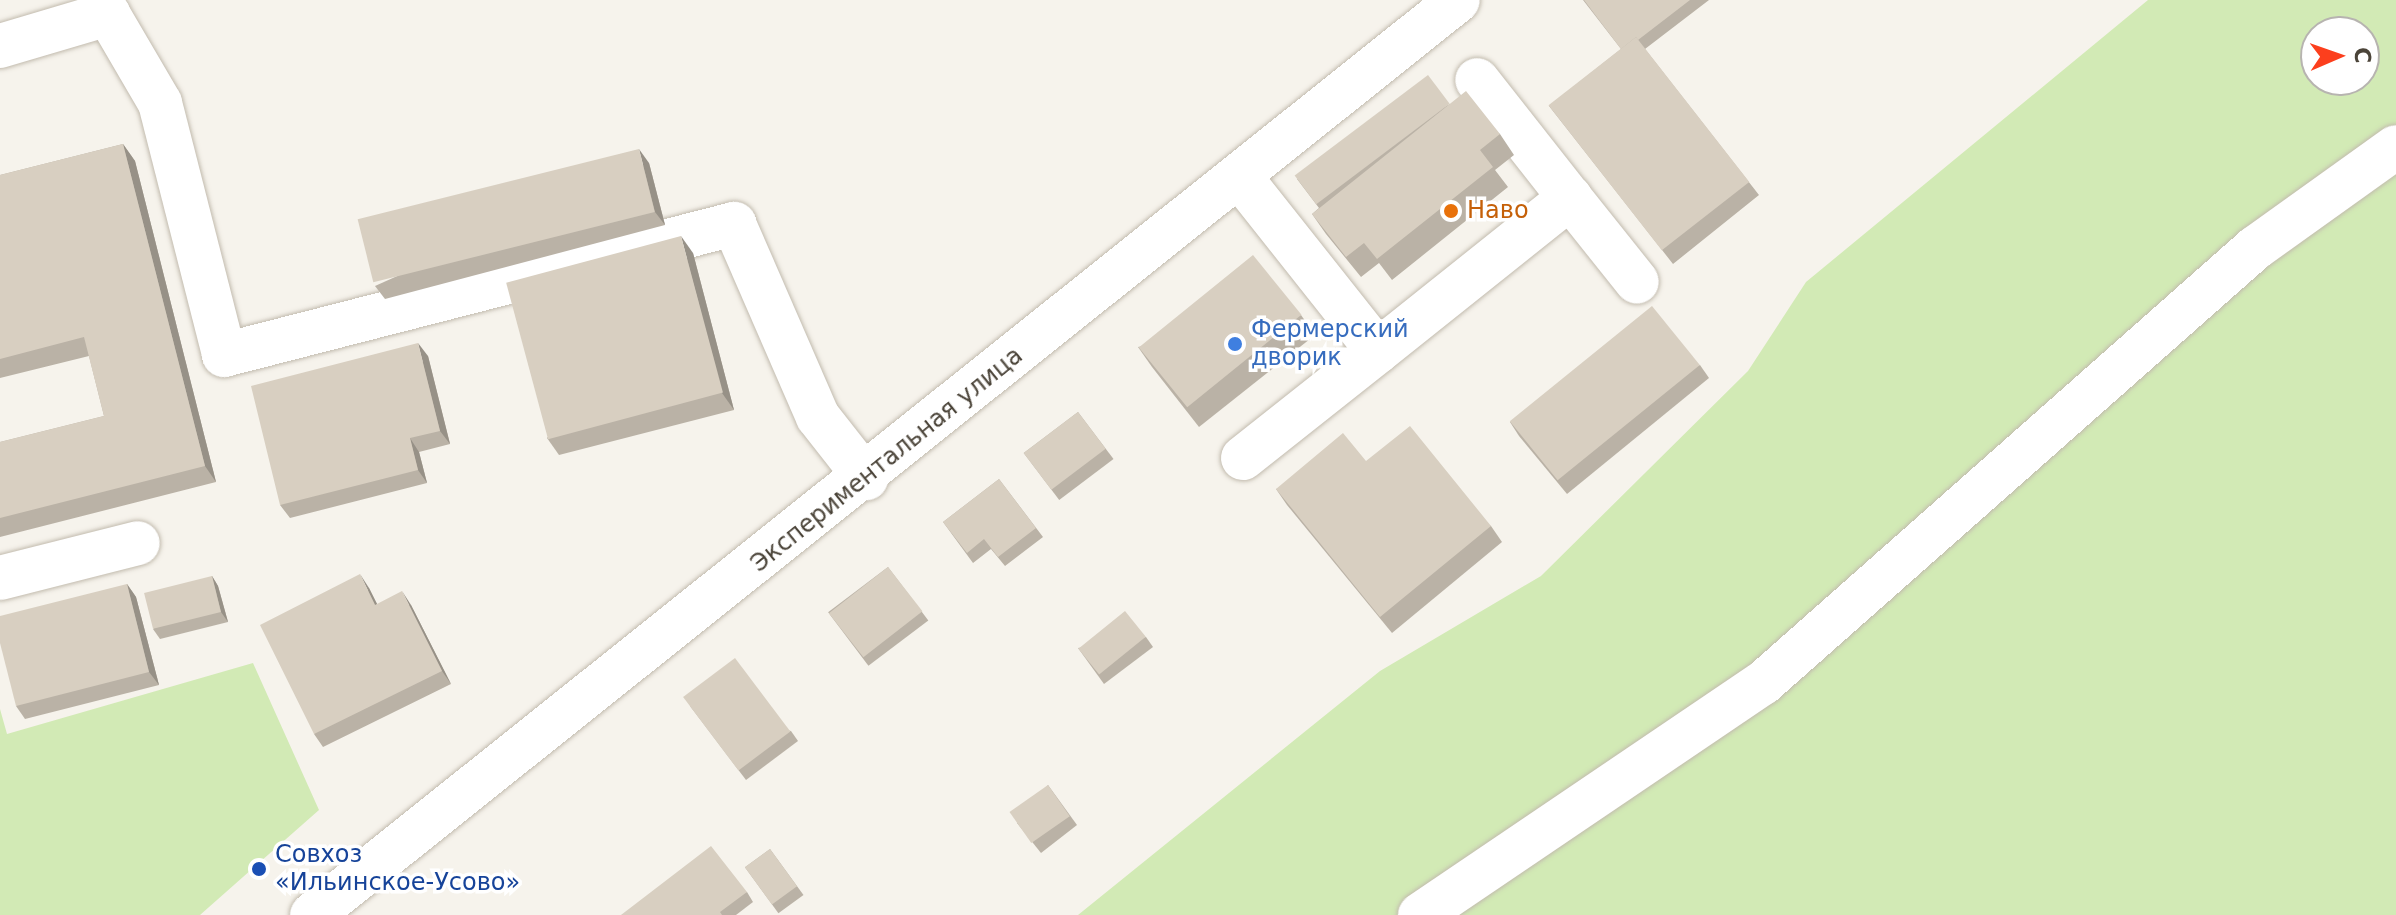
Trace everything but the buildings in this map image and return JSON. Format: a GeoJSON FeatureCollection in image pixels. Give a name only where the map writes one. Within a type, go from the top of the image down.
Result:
{"type":"FeatureCollection","features":[{"type":"Feature","properties":{"kind":"street","name":"Экспериментальная улица"},"geometry":{"type":"LineString","coordinates":[[312,915],[866,478],[1458,0]]}},
{"type":"Feature","properties":{"kind":"street"},"geometry":{"type":"LineString","coordinates":[[0,46],[108,14],[160,103],[224,355],[734,224],[818,417],[866,478]]}},
{"type":"Feature","properties":{"kind":"street"},"geometry":{"type":"LineString","coordinates":[[1477,80],[1637,282]]}},
{"type":"Feature","properties":{"kind":"street"},"geometry":{"type":"LineString","coordinates":[[1420,915],[1763,683],[2255,248],[2396,147]]}},
{"type":"Feature","properties":{"kind":"street"},"geometry":{"type":"LineString","coordinates":[[1240,177],[1378,351]]}},
{"type":"Feature","properties":{"kind":"street"},"geometry":{"type":"LineString","coordinates":[[1243,458],[1570,198]]}},
{"type":"Feature","properties":{"kind":"street"},"geometry":{"type":"LineString","coordinates":[[1247,263],[1284,233]]}},
{"type":"Feature","properties":{"kind":"street"},"geometry":{"type":"LineString","coordinates":[[0,578],[138,543]]}},
{"type":"Feature","properties":{"kind":"green space"},"geometry":{"type":"Polygon","coordinates":[[[2148,0],[2396,0],[2396,915],[1078,915],[1380,671],[1541,576],[1748,371],[1806,282],[2148,0]]]}},
{"type":"Feature","properties":{"kind":"green space"},"geometry":{"type":"Polygon","coordinates":[[[253,663],[319,810],[200,915],[0,915],[0,709],[7,734],[253,663]]]}},
{"type":"Feature","properties":{"kind":"place","name":"Наво"},"geometry":{"type":"Point","coordinates":[1451,211]}},
{"type":"Feature","properties":{"kind":"place","name":"Фермерский дворик"},"geometry":{"type":"Point","coordinates":[1235,344]}},
{"type":"Feature","properties":{"kind":"place","name":"Совхоз «Ильинское-Усово»"},"geometry":{"type":"Point","coordinates":[259,869]}}]}
